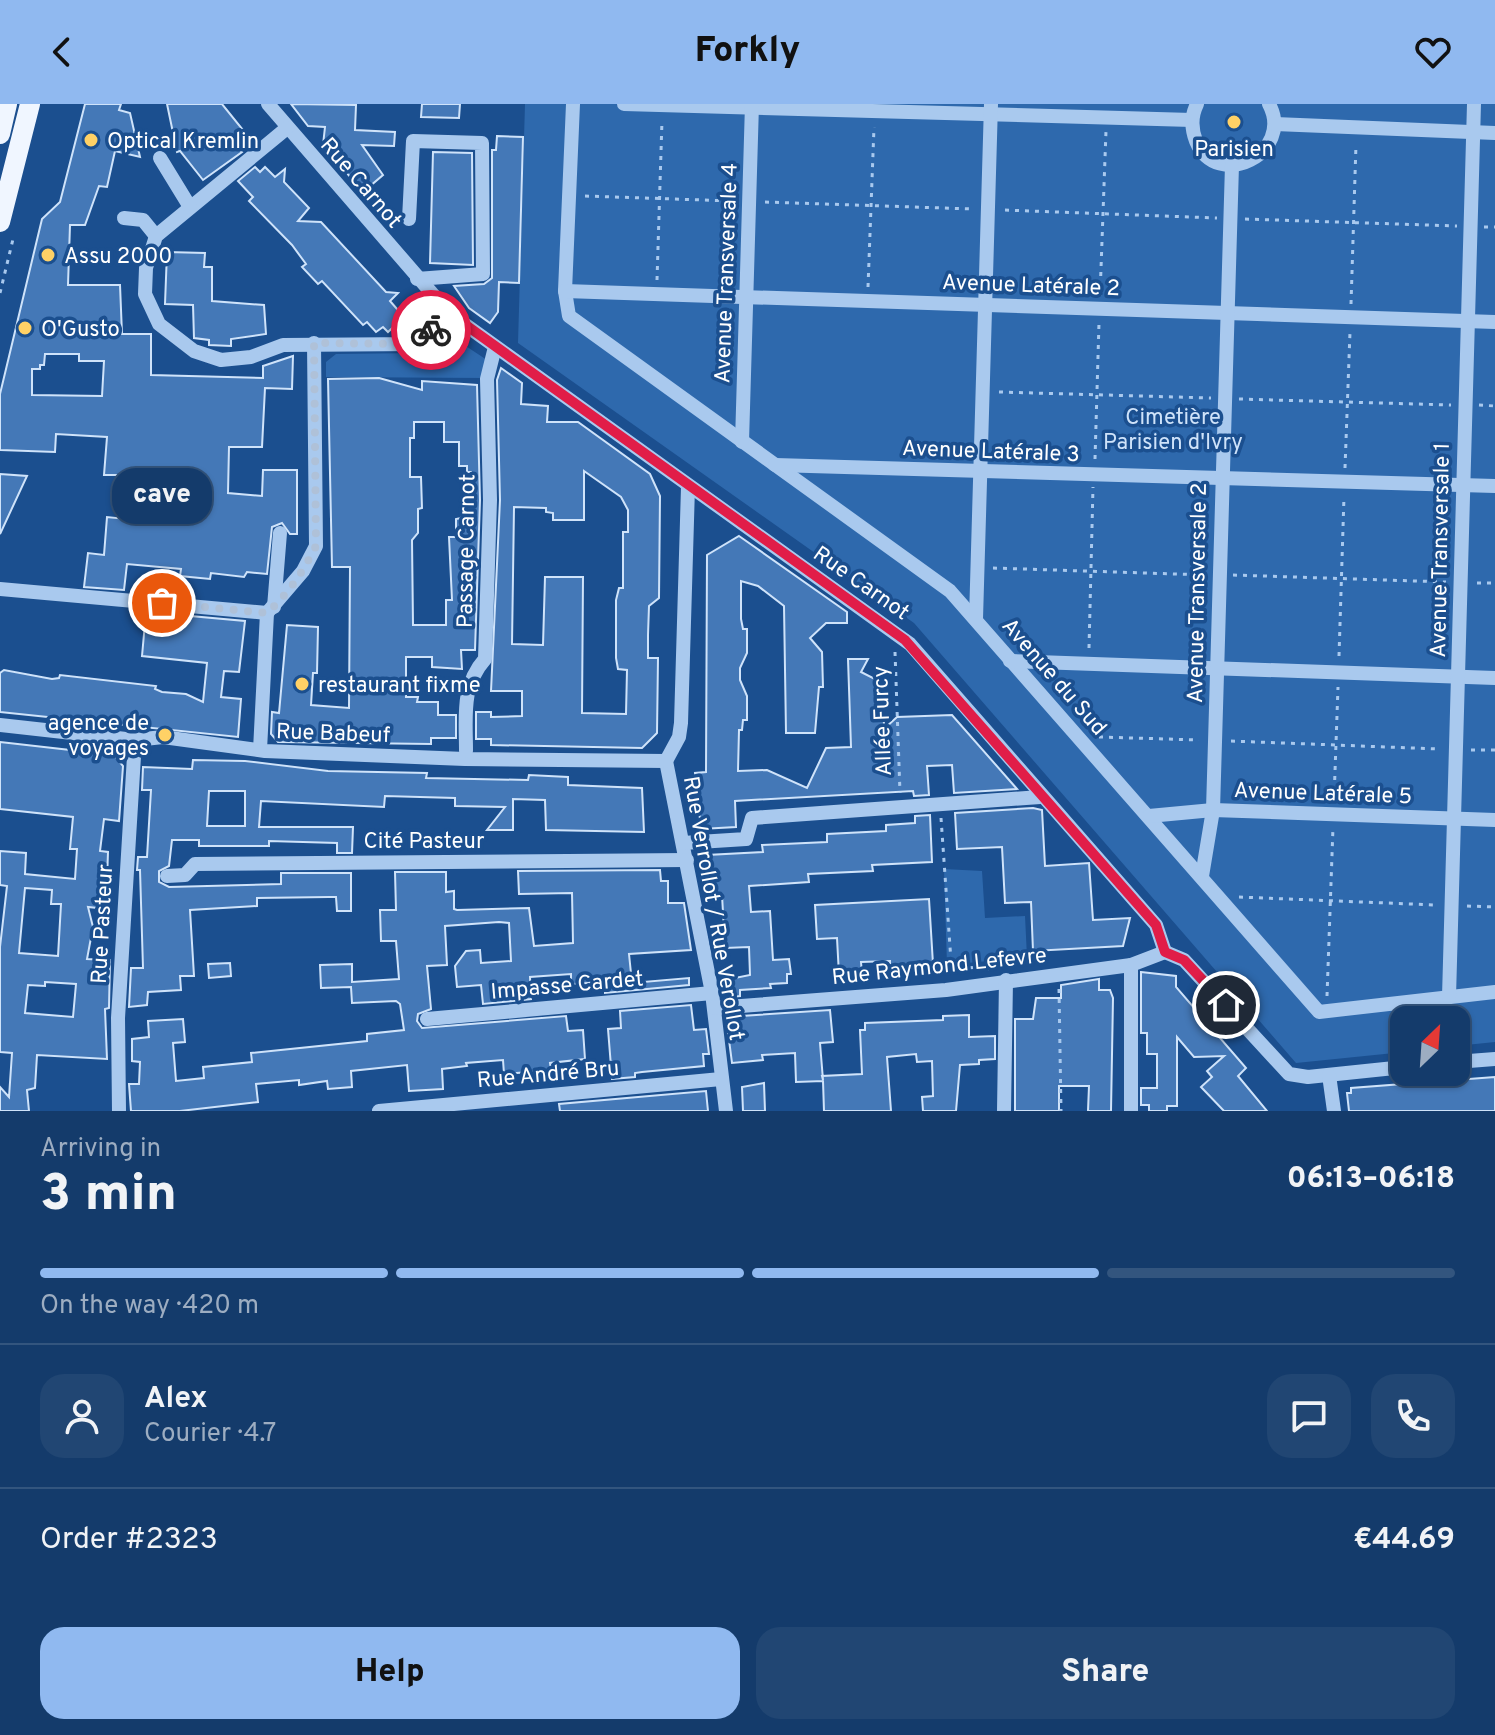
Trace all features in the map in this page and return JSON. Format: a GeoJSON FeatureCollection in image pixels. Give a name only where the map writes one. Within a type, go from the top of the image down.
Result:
{"type":"FeatureCollection","features":[{"type":"Feature","properties":{"kind":"main road"},"geometry":{"type":"LineString","coordinates":[[0,134],[7,104]]}},
{"type":"Feature","properties":{"kind":"main road"},"geometry":{"type":"LineString","coordinates":[[0,222],[30,104]]}},
{"type":"Feature","properties":{"kind":"street","name":"Rue Carnot"},"geometry":{"type":"LineString","coordinates":[[268,104],[449,313],[910,644],[1040,797],[1156,925],[1165,952]]}},
{"type":"Feature","properties":{"kind":"street"},"geometry":{"type":"LineString","coordinates":[[565,291],[573,104]]}},
{"type":"Feature","properties":{"kind":"street"},"geometry":{"type":"LineString","coordinates":[[624,104],[875,112],[990,110],[1192,120]]}},
{"type":"Feature","properties":{"kind":"street"},"geometry":{"type":"LineString","coordinates":[[1197,104],[1192,120],[1198,146],[1219,163],[1232,165],[1257,158],[1272,137],[1275,124],[1269,104]]}},
{"type":"Feature","properties":{"kind":"street","name":"Avenue Transversale 1"},"geometry":{"type":"LineString","coordinates":[[1449,997],[1474,104]]}},
{"type":"Feature","properties":{"kind":"street","name":"Avenue Transversale 4"},"geometry":{"type":"LineString","coordinates":[[742,442],[752,106]]}},
{"type":"Feature","properties":{"kind":"street"},"geometry":{"type":"LineString","coordinates":[[976,619],[988,304],[990,110]]}},
{"type":"Feature","properties":{"kind":"street"},"geometry":{"type":"LineString","coordinates":[[1275,124],[1495,133]]}},
{"type":"Feature","properties":{"kind":"street"},"geometry":{"type":"LineString","coordinates":[[287,128],[156,236],[146,268],[145,294],[159,324],[194,351],[221,360],[251,357],[283,345],[418,344],[449,313]]}},
{"type":"Feature","properties":{"kind":"street"},"geometry":{"type":"LineString","coordinates":[[409,219],[413,141],[482,143],[483,274],[417,279]]}},
{"type":"Feature","properties":{"kind":"street"},"geometry":{"type":"LineString","coordinates":[[160,158],[190,207]]}},
{"type":"Feature","properties":{"kind":"street","name":"Avenue Transversale 2"},"geometry":{"type":"LineString","coordinates":[[1202,876],[1213,810],[1232,165]]}},
{"type":"Feature","properties":{"kind":"street"},"geometry":{"type":"LineString","coordinates":[[124,218],[143,220],[156,236]]}},
{"type":"Feature","properties":{"kind":"street","name":"Avenue Latérale 2"},"geometry":{"type":"LineString","coordinates":[[565,291],[1495,322]]}},
{"type":"Feature","properties":{"kind":"street","name":"Avenue du Sud"},"geometry":{"type":"LineString","coordinates":[[565,291],[569,316],[950,591],[1319,1012],[1327,1011]]}},
{"type":"Feature","properties":{"kind":"street"},"geometry":{"type":"LineString","coordinates":[[270,610],[303,571],[316,546],[314,343]]}},
{"type":"Feature","properties":{"kind":"street","name":"Passage Carnot"},"geometry":{"type":"LineString","coordinates":[[466,751],[467,689],[470,677],[485,659],[490,500],[487,379],[495,347]]}},
{"type":"Feature","properties":{"kind":"street","name":"Avenue Latérale 3"},"geometry":{"type":"LineString","coordinates":[[775,465],[1495,486]]}},
{"type":"Feature","properties":{"kind":"street"},"geometry":{"type":"LineString","coordinates":[[666,761],[679,737],[681,723],[688,487]]}},
{"type":"Feature","properties":{"kind":"street"},"geometry":{"type":"LineString","coordinates":[[260,750],[270,610],[280,533]]}},
{"type":"Feature","properties":{"kind":"street"},"geometry":{"type":"LineString","coordinates":[[0,589],[270,610]]}},
{"type":"Feature","properties":{"kind":"street"},"geometry":{"type":"LineString","coordinates":[[1010,661],[1495,678]]}},
{"type":"Feature","properties":{"kind":"street","name":"Rue Babeuf"},"geometry":{"type":"LineString","coordinates":[[0,725],[135,740],[163,737],[260,750],[465,759],[666,761]]}},
{"type":"Feature","properties":{"kind":"street","name":"Rue Pasteur"},"geometry":{"type":"LineString","coordinates":[[119,1111],[118,1018],[135,740]]}},
{"type":"Feature","properties":{"kind":"street","name":"Rue Verrollot / Rue Verollot"},"geometry":{"type":"LineString","coordinates":[[666,761],[713,1001],[726,1111]]}},
{"type":"Feature","properties":{"kind":"street"},"geometry":{"type":"LineString","coordinates":[[683,843],[746,839],[752,818],[1040,797]]}},
{"type":"Feature","properties":{"kind":"street","name":"Avenue Latérale 5"},"geometry":{"type":"LineString","coordinates":[[1149,816],[1213,810],[1495,820]]}},
{"type":"Feature","properties":{"kind":"street","name":"Cité Pasteur"},"geometry":{"type":"LineString","coordinates":[[167,876],[185,875],[195,864],[687,860]]}},
{"type":"Feature","properties":{"kind":"street"},"geometry":{"type":"LineString","coordinates":[[1165,952],[1184,960],[1289,1074],[1329,1075],[1390,1068]]}},
{"type":"Feature","properties":{"kind":"street","name":"Rue Raymond Lefevre"},"geometry":{"type":"LineString","coordinates":[[713,1001],[946,990],[1131,965],[1165,952]]}},
{"type":"Feature","properties":{"kind":"street"},"geometry":{"type":"LineString","coordinates":[[1131,965],[1131,1111]]}},
{"type":"Feature","properties":{"kind":"street"},"geometry":{"type":"LineString","coordinates":[[1004,1111],[1006,980]]}},
{"type":"Feature","properties":{"kind":"street"},"geometry":{"type":"LineString","coordinates":[[1327,1011],[1495,992]]}},
{"type":"Feature","properties":{"kind":"street","name":"Impasse Cardet"},"geometry":{"type":"LineString","coordinates":[[427,1019],[713,1001]]}},
{"type":"Feature","properties":{"kind":"street"},"geometry":{"type":"LineString","coordinates":[[1470,1061],[1495,1059]]}},
{"type":"Feature","properties":{"kind":"street"},"geometry":{"type":"LineString","coordinates":[[1329,1075],[1334,1111]]}},
{"type":"Feature","properties":{"kind":"street","name":"Rue André Bru"},"geometry":{"type":"LineString","coordinates":[[379,1111],[721,1079]]}},
{"type":"Feature","properties":{"kind":"path"},"geometry":{"type":"LineString","coordinates":[[657,293],[662,105]]}},
{"type":"Feature","properties":{"kind":"path"},"geometry":{"type":"LineString","coordinates":[[868,299],[875,112]]}},
{"type":"Feature","properties":{"kind":"path"},"geometry":{"type":"LineString","coordinates":[[1089,664],[1107,118]]}},
{"type":"Feature","properties":{"kind":"path"},"geometry":{"type":"LineString","coordinates":[[1327,1011],[1357,128]]}},
{"type":"Feature","properties":{"kind":"path"},"geometry":{"type":"LineString","coordinates":[[569,196],[1495,227]]}},
{"type":"Feature","properties":{"kind":"path","name":"Allée Furcy"},"geometry":{"type":"LineString","coordinates":[[895,633],[900,808]]}},
{"type":"Feature","properties":{"kind":"path"},"geometry":{"type":"LineString","coordinates":[[1083,743],[1093,737],[1495,750]]}},
{"type":"Feature","properties":{"kind":"path"},"geometry":{"type":"LineString","coordinates":[[940,806],[951,961],[968,960],[968,968],[987,966],[988,983]]}},
{"type":"Feature","properties":{"kind":"path"},"geometry":{"type":"LineString","coordinates":[[1219,897],[1495,907]]}},
{"type":"Feature","properties":{"kind":"path"},"geometry":{"type":"LineString","coordinates":[[1059,974],[1061,1111]]}},
{"type":"Feature","properties":{"kind":"green space","name":"Cimetière Parisien d'Ivry"},"geometry":{"type":"Polygon","coordinates":[[[525,104],[1495,104],[1495,1042],[1470,1045],[1470,1006],[1390,1006],[1390,1053],[1296,1063],[914,623],[518,343],[525,104]]]}},
{"type":"Feature","properties":{"kind":"green space"},"geometry":{"type":"Polygon","coordinates":[[[443,331],[490,362],[485,378],[326,377],[326,362],[336,354],[420,353],[443,331]]]}},
{"type":"Feature","properties":{"kind":"green space"},"geometry":{"type":"Polygon","coordinates":[[[944,869],[982,871],[985,918],[1025,916],[1027,957],[947,965],[944,869]]]}},
{"type":"Feature","properties":{"kind":"building"},"geometry":{"type":"Polygon","coordinates":[[[85,104],[121,104],[119,110],[130,113],[140,157],[115,151],[107,187],[99,186],[85,225],[70,225],[68,285],[120,285],[122,334],[151,334],[151,375],[263,378],[263,366],[293,356],[292,389],[265,388],[262,447],[229,447],[228,493],[262,496],[263,470],[297,470],[297,534],[290,534],[282,523],[272,527],[267,574],[247,572],[244,577],[211,573],[210,579],[180,576],[181,569],[127,564],[124,590],[84,587],[88,553],[104,555],[107,517],[155,522],[159,475],[104,475],[107,437],[56,434],[55,452],[0,450],[0,394],[42,219],[60,202],[85,104]],[[45,354],[44,365],[40,365],[40,369],[32,369],[32,395],[102,396],[104,361],[79,361],[79,354],[45,354]]]}},
{"type":"Feature","properties":{"kind":"building"},"geometry":{"type":"Polygon","coordinates":[[[167,104],[222,104],[243,130],[237,134],[242,140],[236,145],[242,152],[203,180],[180,151],[177,152],[167,104]]]}},
{"type":"Feature","properties":{"kind":"building"},"geometry":{"type":"Polygon","coordinates":[[[291,104],[356,105],[355,130],[395,132],[394,146],[362,145],[383,175],[363,192],[323,145],[325,127],[308,126],[291,104]]]}},
{"type":"Feature","properties":{"kind":"building"},"geometry":{"type":"Polygon","coordinates":[[[422,104],[460,104],[459,118],[421,117],[422,104]]]}},
{"type":"Feature","properties":{"kind":"building"},"geometry":{"type":"Polygon","coordinates":[[[497,136],[523,137],[519,283],[499,282],[498,312],[490,323],[469,308],[454,286],[484,284],[492,278],[492,150],[496,150],[497,136]]]}},
{"type":"Feature","properties":{"kind":"building"},"geometry":{"type":"Polygon","coordinates":[[[433,152],[472,153],[473,265],[430,263],[433,152]]]}},
{"type":"Feature","properties":{"kind":"building"},"geometry":{"type":"Polygon","coordinates":[[[255,167],[260,172],[265,167],[275,177],[285,169],[284,182],[309,208],[298,221],[321,222],[386,292],[398,293],[390,301],[404,317],[388,332],[383,327],[376,332],[367,322],[363,325],[322,281],[318,284],[302,267],[306,264],[292,245],[249,201],[253,197],[238,181],[255,167]]]}},
{"type":"Feature","properties":{"kind":"building"},"geometry":{"type":"Polygon","coordinates":[[[167,252],[205,253],[204,267],[212,267],[212,301],[264,305],[266,334],[231,339],[231,346],[209,345],[209,340],[194,338],[193,305],[165,304],[167,252]]]}},
{"type":"Feature","properties":{"kind":"building"},"geometry":{"type":"Polygon","coordinates":[[[501,368],[522,383],[521,404],[548,406],[547,422],[578,422],[650,474],[660,496],[659,598],[649,606],[648,635],[648,658],[658,658],[657,733],[642,748],[491,745],[491,739],[476,739],[476,712],[491,712],[491,717],[522,716],[522,691],[491,691],[500,500],[497,380],[501,368]],[[584,471],[584,520],[553,520],[553,513],[546,512],[546,508],[514,507],[512,644],[543,645],[545,577],[583,577],[582,713],[626,714],[627,670],[618,669],[616,658],[616,600],[619,588],[623,588],[623,532],[628,532],[628,510],[621,497],[584,471]]]}},
{"type":"Feature","properties":{"kind":"building"},"geometry":{"type":"Polygon","coordinates":[[[379,378],[422,390],[422,381],[477,385],[480,500],[475,650],[461,650],[462,669],[432,667],[432,657],[406,657],[406,697],[418,697],[417,702],[438,702],[438,715],[456,715],[456,738],[431,738],[431,744],[278,742],[271,734],[272,712],[279,713],[287,625],[318,627],[317,673],[313,673],[311,705],[349,708],[350,567],[332,567],[328,379],[379,378]],[[414,422],[414,438],[410,438],[410,477],[421,477],[422,508],[418,509],[418,533],[412,540],[413,625],[446,625],[446,600],[452,600],[449,537],[456,537],[456,519],[461,518],[461,504],[471,504],[471,472],[467,472],[467,466],[459,466],[459,442],[444,442],[444,422],[414,422]]]}},
{"type":"Feature","properties":{"kind":"building"},"geometry":{"type":"Polygon","coordinates":[[[0,474],[27,476],[0,534],[0,474]]]}},
{"type":"Feature","properties":{"kind":"building"},"geometry":{"type":"Polygon","coordinates":[[[739,536],[847,612],[847,623],[826,623],[810,638],[822,652],[823,687],[819,687],[815,733],[786,733],[784,606],[758,586],[741,581],[741,619],[743,629],[747,629],[747,653],[740,668],[740,680],[747,696],[747,720],[743,720],[742,730],[739,730],[738,771],[767,770],[807,788],[826,748],[851,747],[848,659],[868,659],[861,672],[883,683],[884,729],[897,717],[952,715],[1017,789],[954,793],[952,765],[927,766],[929,795],[914,796],[913,791],[735,801],[736,827],[701,829],[695,773],[706,772],[707,555],[739,536]]]}},
{"type":"Feature","properties":{"kind":"building"},"geometry":{"type":"Polygon","coordinates":[[[146,612],[245,621],[239,672],[224,671],[221,697],[241,699],[238,737],[0,712],[0,673],[4,670],[52,679],[60,675],[156,686],[155,689],[162,692],[186,694],[203,702],[207,663],[142,656],[146,612]]]}},
{"type":"Feature","properties":{"kind":"building"},"geometry":{"type":"Polygon","coordinates":[[[0,742],[114,755],[123,766],[119,821],[104,819],[100,851],[108,852],[106,909],[88,907],[93,927],[87,959],[110,960],[109,1008],[105,1009],[107,1059],[37,1055],[35,1088],[27,1090],[29,1111],[0,1111],[0,1087],[9,1097],[12,1053],[0,1052],[0,947],[7,886],[0,885],[0,851],[26,853],[25,874],[75,879],[77,849],[70,849],[73,817],[0,809],[0,742]],[[25,888],[19,953],[58,956],[61,904],[51,904],[52,890],[25,888]],[[45,982],[45,986],[28,985],[25,1013],[73,1017],[76,984],[45,982]]]}},
{"type":"Feature","properties":{"kind":"building"},"geometry":{"type":"Polygon","coordinates":[[[193,760],[245,761],[328,771],[427,773],[426,778],[528,780],[529,775],[568,777],[568,785],[642,788],[644,832],[546,830],[545,800],[513,799],[513,830],[487,830],[505,807],[455,806],[455,798],[385,796],[384,807],[261,801],[259,827],[353,827],[352,853],[337,853],[337,843],[269,841],[269,846],[199,846],[199,840],[172,840],[169,866],[159,871],[159,882],[169,887],[281,884],[281,873],[351,873],[351,911],[337,911],[336,897],[257,898],[257,906],[190,910],[194,976],[180,976],[181,990],[148,992],[147,1005],[129,1007],[131,968],[143,968],[140,870],[137,870],[138,857],[147,857],[151,790],[142,790],[143,767],[192,769],[193,760]],[[209,791],[207,826],[245,826],[245,791],[209,791]]]}},
{"type":"Feature","properties":{"kind":"building"},"geometry":{"type":"Polygon","coordinates":[[[1042,810],[1045,866],[1089,863],[1093,920],[1130,918],[1123,946],[1033,951],[1031,902],[1005,903],[1002,847],[957,849],[955,813],[1042,810]]]}},
{"type":"Feature","properties":{"kind":"building"},"geometry":{"type":"Polygon","coordinates":[[[930,815],[932,862],[872,865],[873,871],[808,874],[809,882],[749,886],[751,912],[770,911],[773,960],[789,959],[791,974],[787,974],[787,983],[770,984],[771,988],[740,990],[740,996],[728,997],[722,993],[720,981],[750,975],[749,947],[725,948],[722,895],[709,895],[707,855],[763,852],[762,845],[827,842],[827,834],[886,831],[886,825],[915,823],[915,816],[930,815]]]}},
{"type":"Feature","properties":{"kind":"building"},"geometry":{"type":"Polygon","coordinates":[[[660,870],[661,881],[668,881],[668,903],[684,903],[691,950],[629,954],[632,983],[689,978],[689,985],[605,993],[605,982],[571,984],[571,974],[530,977],[531,999],[483,1004],[481,985],[457,987],[455,966],[466,951],[480,950],[481,963],[511,961],[509,923],[499,922],[445,926],[447,965],[427,966],[431,1009],[418,1014],[417,1021],[422,1028],[566,1016],[568,1031],[583,1030],[585,1059],[550,1063],[551,1070],[504,1074],[503,1060],[466,1063],[467,1066],[442,1069],[443,1089],[409,1091],[407,1065],[351,1071],[352,1087],[328,1089],[327,1081],[299,1085],[299,1080],[256,1084],[258,1102],[180,1111],[131,1111],[129,1084],[139,1084],[140,1062],[132,1061],[132,1039],[149,1037],[148,1021],[183,1019],[185,1042],[173,1043],[176,1081],[204,1078],[203,1067],[252,1062],[251,1053],[367,1041],[367,1034],[404,1030],[400,1004],[396,1001],[352,1003],[351,987],[321,988],[320,965],[352,964],[352,982],[399,979],[396,941],[381,941],[380,910],[396,910],[395,872],[446,872],[446,892],[454,891],[454,909],[457,910],[529,908],[534,946],[573,943],[572,893],[519,894],[518,871],[660,870]]]}},
{"type":"Feature","properties":{"kind":"building"},"geometry":{"type":"Polygon","coordinates":[[[929,899],[933,964],[890,970],[890,961],[861,962],[862,974],[839,975],[837,938],[817,939],[815,905],[929,899]]]}},
{"type":"Feature","properties":{"kind":"building"},"geometry":{"type":"Polygon","coordinates":[[[230,963],[231,976],[209,978],[208,964],[230,963]]]}},
{"type":"Feature","properties":{"kind":"building"},"geometry":{"type":"Polygon","coordinates":[[[1141,972],[1176,976],[1176,987],[1246,1068],[1238,1076],[1267,1111],[1224,1111],[1201,1087],[1212,1077],[1207,1071],[1224,1056],[1194,1057],[1177,1037],[1177,1106],[1167,1106],[1167,1111],[1149,1111],[1149,1105],[1141,1105],[1141,1088],[1157,1088],[1157,1054],[1147,1054],[1147,1033],[1141,1033],[1141,972]]]}},
{"type":"Feature","properties":{"kind":"building"},"geometry":{"type":"Polygon","coordinates":[[[1099,979],[1099,990],[1110,990],[1113,998],[1111,1111],[1088,1111],[1089,1086],[1059,1086],[1059,1111],[1015,1111],[1015,1019],[1033,1019],[1036,998],[1061,998],[1061,985],[1099,979]]]}},
{"type":"Feature","properties":{"kind":"building"},"geometry":{"type":"Polygon","coordinates":[[[691,1005],[694,1030],[706,1029],[709,1054],[703,1054],[704,1066],[642,1072],[635,1073],[635,1077],[612,1079],[608,1029],[621,1028],[620,1011],[691,1005]]]}},
{"type":"Feature","properties":{"kind":"building"},"geometry":{"type":"Polygon","coordinates":[[[830,1010],[833,1042],[820,1043],[823,1076],[862,1074],[860,1030],[865,1030],[865,1023],[943,1020],[943,1016],[969,1015],[969,1037],[995,1036],[995,1059],[960,1065],[956,1111],[923,1111],[922,1097],[933,1096],[932,1061],[917,1062],[916,1054],[887,1057],[891,1111],[824,1111],[823,1081],[796,1082],[795,1053],[762,1055],[763,1060],[732,1063],[726,1017],[830,1010]]]}},
{"type":"Feature","properties":{"kind":"building"},"geometry":{"type":"Polygon","coordinates":[[[1495,1077],[1495,1111],[1349,1111],[1347,1093],[1351,1093],[1351,1088],[1470,1086],[1470,1079],[1495,1077]]]}},
{"type":"Feature","properties":{"kind":"building"},"geometry":{"type":"Polygon","coordinates":[[[764,1083],[765,1111],[743,1111],[742,1087],[764,1083]]]}},
{"type":"Feature","properties":{"kind":"building"},"geometry":{"type":"Polygon","coordinates":[[[706,1091],[708,1111],[560,1111],[559,1104],[706,1091]]]}},
{"type":"Feature","properties":{"kind":"way so far"},"geometry":{"type":"LineString","coordinates":[[162,603],[267,613],[274,608],[303,571],[316,546],[314,343],[418,344],[431,330]]}},
{"type":"Feature","properties":{"kind":"place","name":"Parisien"},"geometry":{"type":"Point","coordinates":[1234,122]}},
{"type":"Feature","properties":{"kind":"place","name":"Optical Kremlin"},"geometry":{"type":"Point","coordinates":[91,140]}},
{"type":"Feature","properties":{"kind":"place","name":"Assu 2000"},"geometry":{"type":"Point","coordinates":[48,255]}},
{"type":"Feature","properties":{"kind":"place","name":"O'Gusto"},"geometry":{"type":"Point","coordinates":[25,328]}},
{"type":"Feature","properties":{"kind":"place","name":"cave"},"geometry":{"type":"Point","coordinates":[162,603]}},
{"type":"Feature","properties":{"kind":"place","name":"restaurant fixme"},"geometry":{"type":"Point","coordinates":[302,684]}},
{"type":"Feature","properties":{"kind":"place","name":"agence de voyages"},"geometry":{"type":"Point","coordinates":[165,735]}},
{"type":"Feature","properties":{"kind":"route"},"geometry":{"type":"LineString","coordinates":[[431,330],[449,313],[910,644],[1040,797],[1156,925],[1165,952],[1184,960],[1226,1005]]}}]}
